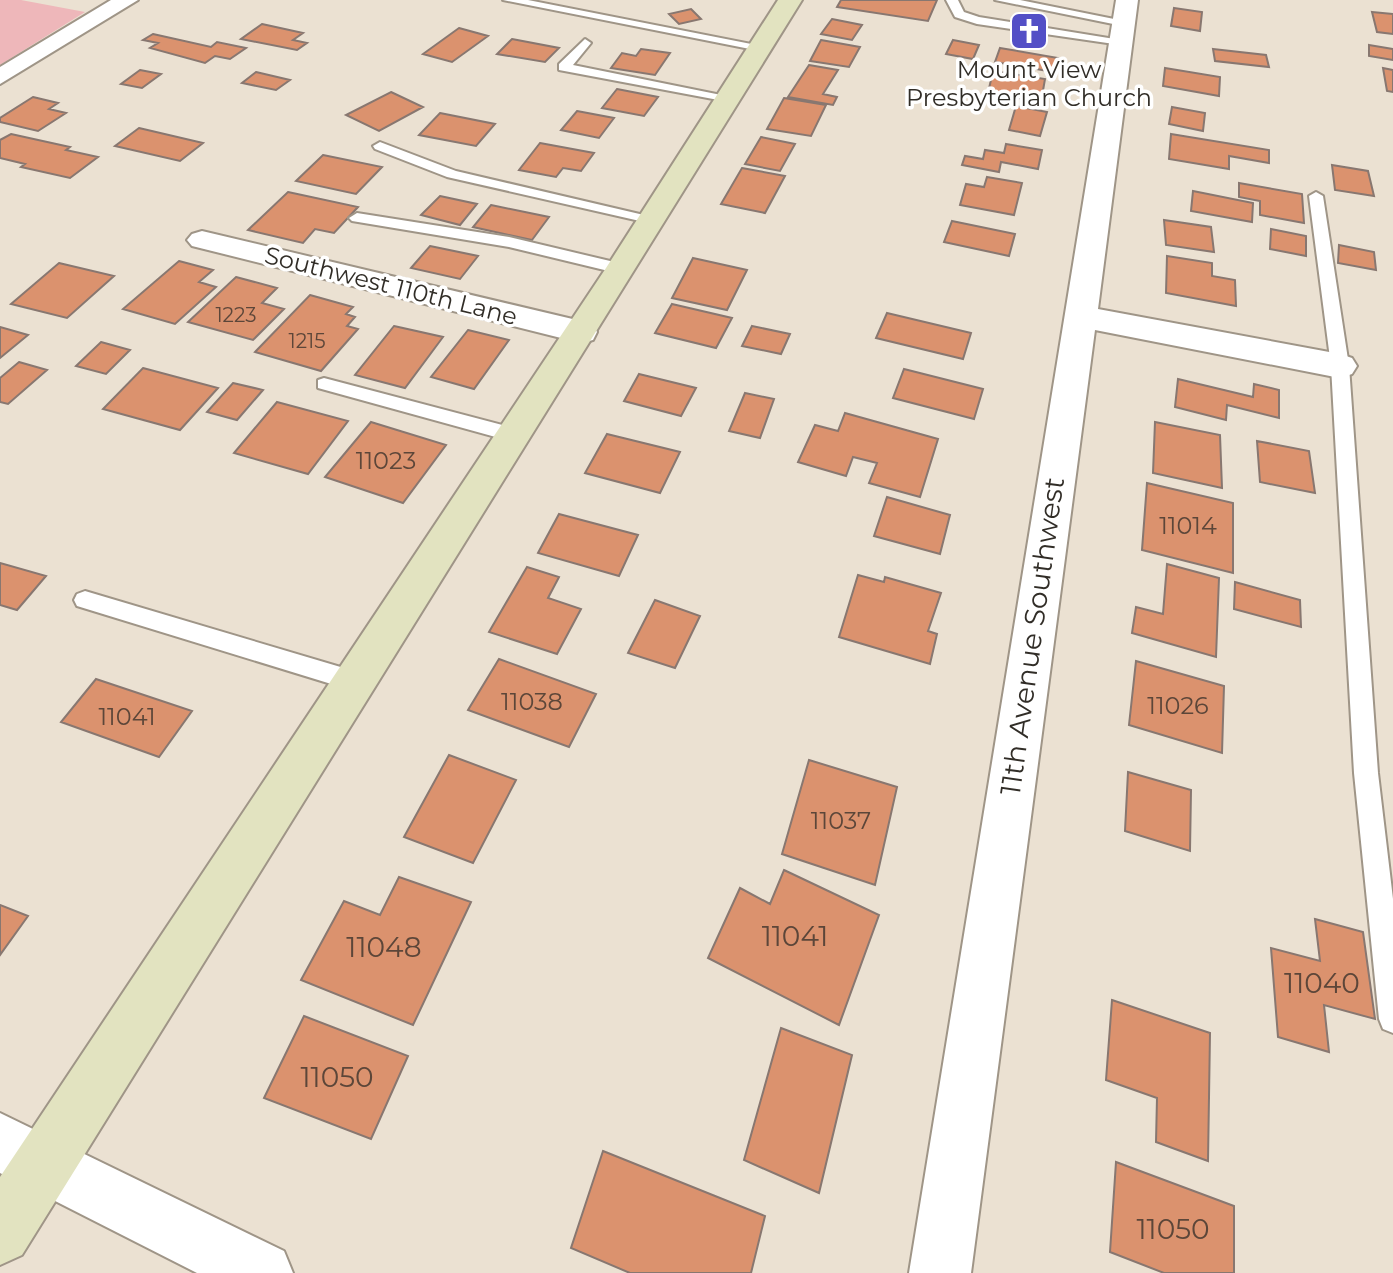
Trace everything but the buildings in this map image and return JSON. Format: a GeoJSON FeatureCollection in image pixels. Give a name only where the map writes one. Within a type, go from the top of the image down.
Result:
{"type":"FeatureCollection","features":[{"type":"Feature","properties":{"kind":"street"},"geometry":{"type":"LineString","coordinates":[[0,77],[127,0]]}},
{"type":"Feature","properties":{"kind":"street"},"geometry":{"type":"LineString","coordinates":[[0,1233],[23,1153],[354,681],[581,332],[790,0]]}},
{"type":"Feature","properties":{"kind":"street","name":"11th Avenue Southwest"},"geometry":{"type":"LineString","coordinates":[[940,1273],[1078,316],[1124,21]]}},
{"type":"Feature","properties":{"kind":"street","name":"Southwest 110th Lane"},"geometry":{"type":"LineString","coordinates":[[202,240],[581,332]]}},
{"type":"Feature","properties":{"kind":"street"},"geometry":{"type":"LineString","coordinates":[[1078,316],[1340,366]]}},
{"type":"Feature","properties":{"kind":"street"},"geometry":{"type":"LineString","coordinates":[[23,1153],[262,1273]]}},
{"type":"Feature","properties":{"kind":"lane"},"geometry":{"type":"LineString","coordinates":[[509,0],[760,47]]}},
{"type":"Feature","properties":{"kind":"lane"},"geometry":{"type":"LineString","coordinates":[[952,0],[959,14],[977,20],[1124,21]]}},
{"type":"Feature","properties":{"kind":"lane"},"geometry":{"type":"LineString","coordinates":[[1001,0],[1124,21]]}},
{"type":"Feature","properties":{"kind":"lane"},"geometry":{"type":"LineString","coordinates":[[625,8],[643,23]]}},
{"type":"Feature","properties":{"kind":"lane"},"geometry":{"type":"LineString","coordinates":[[585,43],[564,67],[729,98]]}},
{"type":"Feature","properties":{"kind":"lane"},"geometry":{"type":"LineString","coordinates":[[380,146],[452,174],[653,219]]}},
{"type":"Feature","properties":{"kind":"lane"},"geometry":{"type":"LineString","coordinates":[[1316,196],[1340,366],[1365,759],[1393,1019]]}},
{"type":"Feature","properties":{"kind":"lane"},"geometry":{"type":"LineString","coordinates":[[357,218],[509,242],[621,269]]}},
{"type":"Feature","properties":{"kind":"lane"},"geometry":{"type":"LineString","coordinates":[[324,384],[514,435]]}},
{"type":"Feature","properties":{"kind":"lane"},"geometry":{"type":"LineString","coordinates":[[85,600],[354,681]]}},
{"type":"Feature","properties":{"kind":"shaded area"},"geometry":{"type":"Polygon","coordinates":[[[0,0],[21,0],[85,12],[0,65],[0,0]]]}},
{"type":"Feature","properties":{"kind":"place","name":"Mount View Presbyterian Church"},"geometry":{"type":"Point","coordinates":[1029,31]}}]}
